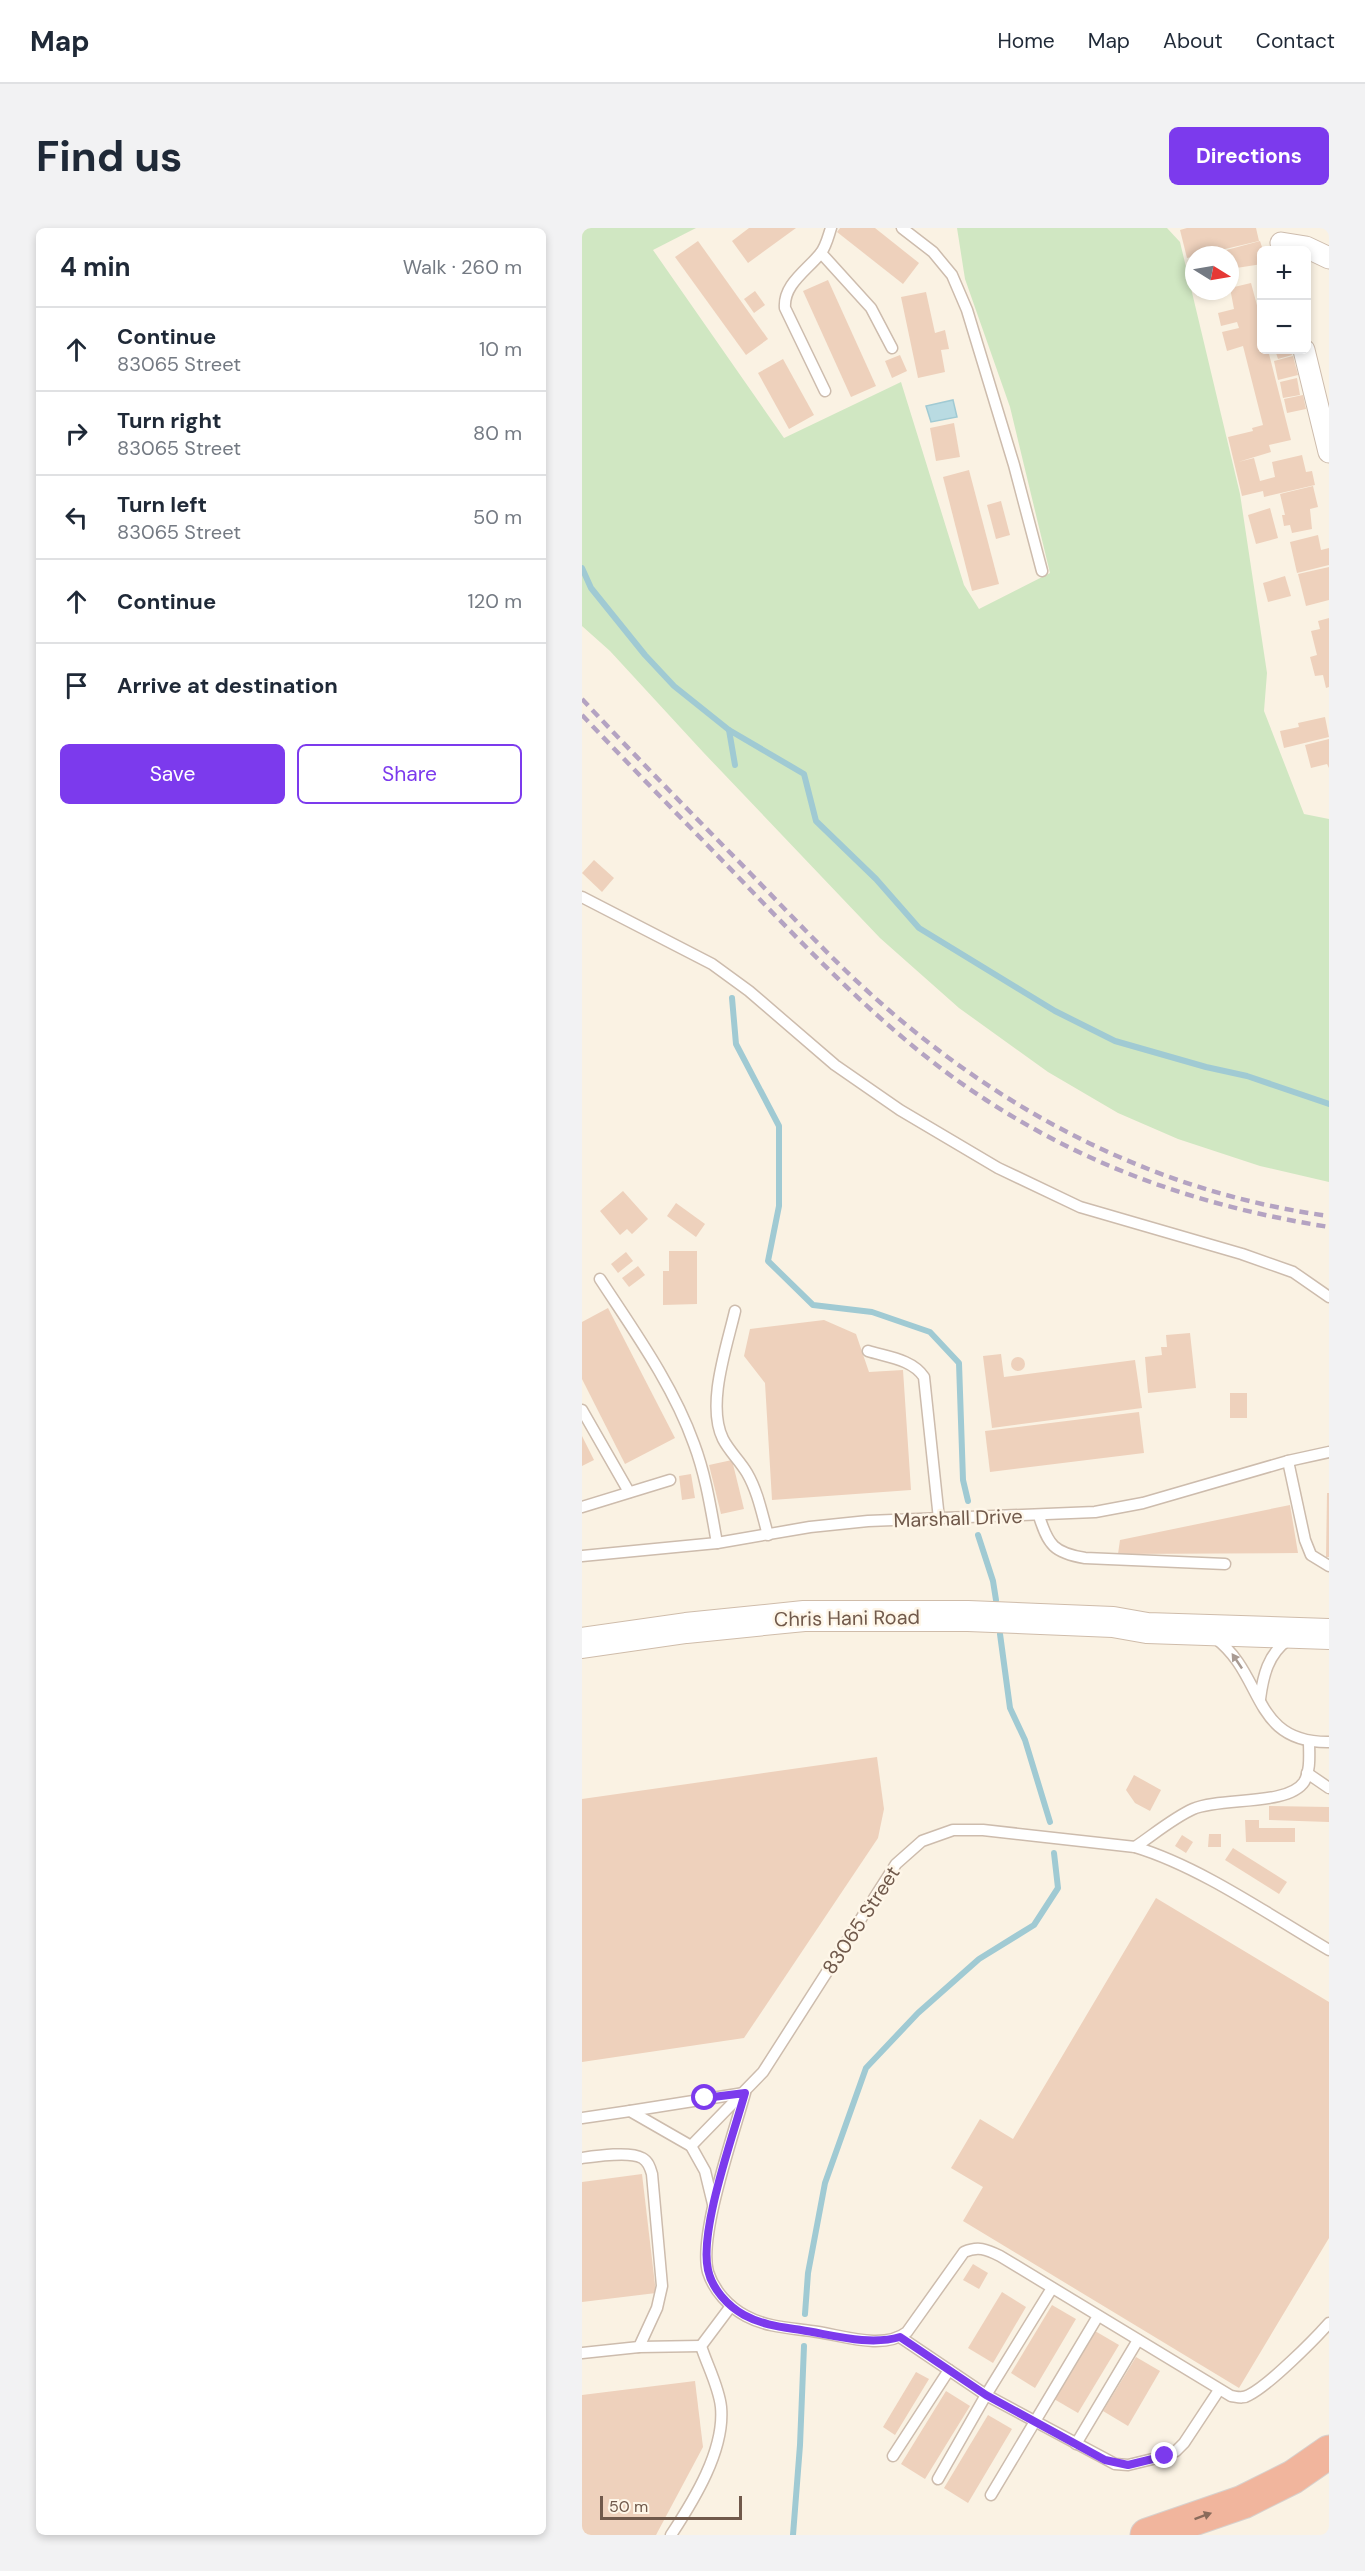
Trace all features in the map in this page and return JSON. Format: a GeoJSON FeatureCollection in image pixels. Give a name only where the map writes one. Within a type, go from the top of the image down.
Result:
{"type":"FeatureCollection","features":[{"type":"Feature","properties":{"kind":"highway"},"geometry":{"type":"LineString","coordinates":[[1147,2535],[1243,2502],[1293,2477],[1329,2452]]}},
{"type":"Feature","properties":{"kind":"main road","name":"Chris Hani Road"},"geometry":{"type":"LineString","coordinates":[[1113,1622],[1148,1614],[1329,1615]]}},
{"type":"Feature","properties":{"kind":"main road","name":"Chris Hani Road"},"geometry":{"type":"LineString","coordinates":[[582,1643],[804,1616],[968,1616],[1113,1622],[1147,1628],[1314,1633]]}},
{"type":"Feature","properties":{"kind":"street"},"geometry":{"type":"LineString","coordinates":[[1280,240],[1306,247],[1329,258]]}},
{"type":"Feature","properties":{"kind":"street"},"geometry":{"type":"LineString","coordinates":[[1305,354],[1329,452]]}},
{"type":"Feature","properties":{"kind":"lane"},"geometry":{"type":"LineString","coordinates":[[825,391],[785,308],[784,298],[788,289],[821,253],[831,228]]}},
{"type":"Feature","properties":{"kind":"lane"},"geometry":{"type":"LineString","coordinates":[[902,228],[944,263],[960,293],[1014,465],[1042,571]]}},
{"type":"Feature","properties":{"kind":"lane"},"geometry":{"type":"LineString","coordinates":[[821,253],[871,308],[892,348]]}},
{"type":"Feature","properties":{"kind":"lane"},"geometry":{"type":"LineString","coordinates":[[582,897],[712,964],[749,991],[835,1065],[900,1110],[998,1168],[1080,1207],[1293,1272],[1329,1297]]}},
{"type":"Feature","properties":{"kind":"lane"},"geometry":{"type":"LineString","coordinates":[[600,1279],[648,1351],[694,1443],[708,1492],[717,1543]]}},
{"type":"Feature","properties":{"kind":"lane"},"geometry":{"type":"LineString","coordinates":[[1316,1286],[1329,1284]]}},
{"type":"Feature","properties":{"kind":"lane"},"geometry":{"type":"LineString","coordinates":[[735,1311],[717,1390],[718,1417],[722,1438],[755,1488],[768,1535]]}},
{"type":"Feature","properties":{"kind":"lane"},"geometry":{"type":"LineString","coordinates":[[868,1351],[909,1363],[918,1368],[924,1377],[939,1519]]}},
{"type":"Feature","properties":{"kind":"lane"},"geometry":{"type":"LineString","coordinates":[[582,1410],[629,1492]]}},
{"type":"Feature","properties":{"kind":"lane","name":"Marshall Drive"},"geometry":{"type":"LineString","coordinates":[[582,1556],[717,1543],[868,1521],[1095,1512],[1143,1503],[1288,1461],[1329,1452]]}},
{"type":"Feature","properties":{"kind":"lane"},"geometry":{"type":"LineString","coordinates":[[1288,1461],[1305,1540],[1311,1555],[1329,1566]]}},
{"type":"Feature","properties":{"kind":"lane"},"geometry":{"type":"LineString","coordinates":[[582,1507],[670,1480]]}},
{"type":"Feature","properties":{"kind":"lane"},"geometry":{"type":"LineString","coordinates":[[1039,1516],[1049,1542],[1065,1555],[1085,1558],[1225,1564]]}},
{"type":"Feature","properties":{"kind":"lane"},"geometry":{"type":"LineString","coordinates":[[1204,1630],[1228,1649],[1260,1700],[1266,1715],[1280,1728],[1296,1739],[1329,1742]]}},
{"type":"Feature","properties":{"kind":"lane"},"geometry":{"type":"LineString","coordinates":[[1260,1700],[1262,1678],[1270,1661],[1285,1641],[1314,1633]]}},
{"type":"Feature","properties":{"kind":"lane"},"geometry":{"type":"LineString","coordinates":[[1135,1847],[1192,1809],[1214,1803],[1280,1796],[1303,1783],[1307,1773],[1309,1741]]}},
{"type":"Feature","properties":{"kind":"lane"},"geometry":{"type":"LineString","coordinates":[[1307,1773],[1329,1788]]}},
{"type":"Feature","properties":{"kind":"lane","name":"83065 Street"},"geometry":{"type":"LineString","coordinates":[[714,2207],[705,2171],[691,2146],[763,2072],[896,1864],[922,1840],[953,1830],[983,1830],[1135,1847],[1157,1854],[1207,1879],[1329,1950]]}},
{"type":"Feature","properties":{"kind":"lane"},"geometry":{"type":"LineString","coordinates":[[582,2118],[745,2093]]}},
{"type":"Feature","properties":{"kind":"lane","name":"83065 Street"},"geometry":{"type":"LineString","coordinates":[[745,2093],[714,2207],[706,2250],[708,2272],[718,2292],[731,2306],[764,2324],[869,2340],[889,2340],[900,2337]]}},
{"type":"Feature","properties":{"kind":"lane"},"geometry":{"type":"LineString","coordinates":[[630,2111],[691,2146]]}},
{"type":"Feature","properties":{"kind":"lane"},"geometry":{"type":"LineString","coordinates":[[582,2158],[604,2155],[639,2156],[649,2165],[652,2174],[662,2286],[657,2308],[639,2347]]}},
{"type":"Feature","properties":{"kind":"lane"},"geometry":{"type":"LineString","coordinates":[[1219,2390],[1184,2443],[1176,2451],[1128,2465],[1115,2464],[986,2395],[900,2337],[907,2332],[964,2252],[976,2247],[1000,2256],[1219,2390],[1240,2398],[1248,2396],[1265,2384],[1329,2323]]}},
{"type":"Feature","properties":{"kind":"lane"},"geometry":{"type":"LineString","coordinates":[[938,2479],[986,2395],[1052,2288]]}},
{"type":"Feature","properties":{"kind":"lane"},"geometry":{"type":"LineString","coordinates":[[700,2346],[731,2306]]}},
{"type":"Feature","properties":{"kind":"lane"},"geometry":{"type":"LineString","coordinates":[[991,2495],[1098,2316]]}},
{"type":"Feature","properties":{"kind":"lane"},"geometry":{"type":"LineString","coordinates":[[1076,2444],[1137,2340]]}},
{"type":"Feature","properties":{"kind":"lane"},"geometry":{"type":"LineString","coordinates":[[582,2353],[639,2347],[700,2346]]}},
{"type":"Feature","properties":{"kind":"lane"},"geometry":{"type":"LineString","coordinates":[[671,2535],[713,2459],[722,2428],[721,2404],[700,2346]]}},
{"type":"Feature","properties":{"kind":"lane"},"geometry":{"type":"LineString","coordinates":[[893,2456],[948,2370]]}},
{"type":"Feature","properties":{"kind":"green space"},"geometry":{"type":"Polygon","coordinates":[[[582,228],[696,228],[653,250],[784,438],[901,382],[964,585],[979,609],[1050,573],[1010,407],[965,279],[957,228],[1167,228],[1180,242],[1185,263],[1185,300],[1194,300],[1240,494],[1267,673],[1264,711],[1304,814],[1329,819],[1329,1182],[1260,1166],[1178,1139],[1118,1113],[1048,1072],[959,1008],[880,938],[610,651],[582,626],[582,228]]]}},
{"type":"Feature","properties":{"kind":"water"},"geometry":{"type":"Polygon","coordinates":[[[953,400],[957,417],[931,422],[926,406],[953,400]]]}},
{"type":"Feature","properties":{"kind":"building"},"geometry":{"type":"Polygon","coordinates":[[[749,228],[796,228],[748,263],[732,241],[749,228]]]}},
{"type":"Feature","properties":{"kind":"building"},"geometry":{"type":"Polygon","coordinates":[[[840,228],[875,228],[919,263],[903,284],[837,232],[840,228]]]}},
{"type":"Feature","properties":{"kind":"building"},"geometry":{"type":"Polygon","coordinates":[[[1187,228],[1256,228],[1259,241],[1238,246],[1185,246],[1185,250],[1180,230],[1187,228]]]}},
{"type":"Feature","properties":{"kind":"building"},"geometry":{"type":"Polygon","coordinates":[[[698,241],[768,339],[746,355],[675,257],[698,241]]]}},
{"type":"Feature","properties":{"kind":"building"},"geometry":{"type":"Polygon","coordinates":[[[1260,241],[1262,246],[1257,246],[1257,265],[1239,268],[1239,247],[1260,241]]]}},
{"type":"Feature","properties":{"kind":"building"},"geometry":{"type":"Polygon","coordinates":[[[828,280],[876,386],[851,397],[803,291],[828,280]]]}},
{"type":"Feature","properties":{"kind":"building"},"geometry":{"type":"Polygon","coordinates":[[[1251,283],[1257,305],[1257,354],[1269,354],[1291,440],[1269,445],[1271,452],[1238,462],[1254,458],[1260,481],[1275,477],[1272,462],[1302,455],[1306,472],[1312,471],[1315,485],[1264,497],[1263,491],[1242,496],[1228,437],[1253,431],[1252,428],[1263,425],[1243,346],[1227,351],[1222,332],[1239,328],[1237,322],[1221,326],[1218,313],[1234,309],[1232,300],[1239,300],[1239,286],[1251,283]]]}},
{"type":"Feature","properties":{"kind":"building"},"geometry":{"type":"Polygon","coordinates":[[[755,291],[765,305],[754,313],[744,299],[755,291]]]}},
{"type":"Feature","properties":{"kind":"building"},"geometry":{"type":"Polygon","coordinates":[[[926,292],[935,333],[945,330],[949,349],[941,350],[945,372],[918,378],[901,297],[926,292]]]}},
{"type":"Feature","properties":{"kind":"building"},"geometry":{"type":"Polygon","coordinates":[[[1276,354],[1292,355],[1278,359],[1276,354]]]}},
{"type":"Feature","properties":{"kind":"building"},"geometry":{"type":"Polygon","coordinates":[[[900,355],[907,371],[892,378],[885,361],[900,355]]]}},
{"type":"Feature","properties":{"kind":"building"},"geometry":{"type":"Polygon","coordinates":[[[1293,356],[1298,375],[1278,380],[1274,361],[1293,356]]]}},
{"type":"Feature","properties":{"kind":"building"},"geometry":{"type":"Polygon","coordinates":[[[783,359],[814,415],[789,429],[758,373],[783,359]]]}},
{"type":"Feature","properties":{"kind":"building"},"geometry":{"type":"Polygon","coordinates":[[[1297,378],[1300,395],[1283,398],[1280,382],[1297,378]]]}},
{"type":"Feature","properties":{"kind":"building"},"geometry":{"type":"Polygon","coordinates":[[[1303,395],[1306,409],[1287,413],[1284,399],[1303,395]]]}},
{"type":"Feature","properties":{"kind":"building"},"geometry":{"type":"Polygon","coordinates":[[[954,423],[960,457],[936,461],[930,428],[954,423]]]}},
{"type":"Feature","properties":{"kind":"building"},"geometry":{"type":"Polygon","coordinates":[[[969,470],[999,584],[972,591],[943,477],[969,470]]]}},
{"type":"Feature","properties":{"kind":"building"},"geometry":{"type":"Polygon","coordinates":[[[1313,486],[1318,507],[1310,509],[1312,529],[1292,533],[1290,525],[1284,526],[1282,515],[1285,515],[1280,494],[1313,486]]]}},
{"type":"Feature","properties":{"kind":"building"},"geometry":{"type":"Polygon","coordinates":[[[1001,501],[1010,535],[996,539],[987,505],[1001,501]]]}},
{"type":"Feature","properties":{"kind":"building"},"geometry":{"type":"Polygon","coordinates":[[[1270,508],[1278,538],[1256,544],[1248,515],[1270,508]]]}},
{"type":"Feature","properties":{"kind":"building"},"geometry":{"type":"Polygon","coordinates":[[[1318,535],[1321,550],[1329,548],[1329,565],[1297,573],[1290,542],[1318,535]]]}},
{"type":"Feature","properties":{"kind":"building"},"geometry":{"type":"Polygon","coordinates":[[[1329,567],[1329,600],[1306,606],[1298,574],[1329,567]]]}},
{"type":"Feature","properties":{"kind":"building"},"geometry":{"type":"Polygon","coordinates":[[[1285,576],[1291,596],[1268,602],[1263,583],[1285,576]]]}},
{"type":"Feature","properties":{"kind":"building"},"geometry":{"type":"Polygon","coordinates":[[[1329,618],[1329,687],[1326,688],[1323,675],[1315,676],[1310,657],[1317,655],[1311,631],[1320,629],[1318,621],[1329,618]]]}},
{"type":"Feature","properties":{"kind":"building"},"geometry":{"type":"Polygon","coordinates":[[[1325,717],[1329,737],[1284,748],[1280,731],[1299,727],[1298,723],[1325,717]]]}},
{"type":"Feature","properties":{"kind":"building"},"geometry":{"type":"Polygon","coordinates":[[[1329,739],[1329,768],[1327,764],[1311,768],[1305,745],[1329,739]]]}},
{"type":"Feature","properties":{"kind":"building"},"geometry":{"type":"Polygon","coordinates":[[[594,860],[614,878],[602,892],[582,873],[594,860]]]}},
{"type":"Feature","properties":{"kind":"building"},"geometry":{"type":"Polygon","coordinates":[[[623,1191],[648,1219],[632,1234],[627,1229],[620,1235],[600,1211],[623,1191]]]}},
{"type":"Feature","properties":{"kind":"building"},"geometry":{"type":"Polygon","coordinates":[[[676,1203],[705,1224],[696,1237],[667,1216],[676,1203]]]}},
{"type":"Feature","properties":{"kind":"building"},"geometry":{"type":"Polygon","coordinates":[[[669,1251],[697,1251],[697,1304],[663,1305],[663,1271],[669,1271],[669,1251]]]}},
{"type":"Feature","properties":{"kind":"building"},"geometry":{"type":"Polygon","coordinates":[[[626,1252],[633,1261],[618,1273],[611,1264],[626,1252]]]}},
{"type":"Feature","properties":{"kind":"building"},"geometry":{"type":"Polygon","coordinates":[[[638,1266],[645,1275],[629,1287],[622,1278],[638,1266]]]}},
{"type":"Feature","properties":{"kind":"building"},"geometry":{"type":"Polygon","coordinates":[[[608,1308],[675,1438],[625,1464],[582,1379],[582,1322],[608,1308]]]}},
{"type":"Feature","properties":{"kind":"building"},"geometry":{"type":"Polygon","coordinates":[[[824,1320],[856,1334],[869,1372],[903,1370],[911,1490],[772,1500],[765,1383],[744,1356],[750,1329],[824,1320]]]}},
{"type":"Feature","properties":{"kind":"building"},"geometry":{"type":"Polygon","coordinates":[[[1190,1333],[1196,1388],[1148,1393],[1145,1357],[1162,1355],[1161,1347],[1167,1347],[1166,1335],[1190,1333]]]}},
{"type":"Feature","properties":{"kind":"building"},"geometry":{"type":"Polygon","coordinates":[[[1001,1354],[1004,1377],[1135,1360],[1142,1408],[992,1428],[983,1356],[1001,1354]]]}},
{"type":"Feature","properties":{"kind":"building"},"geometry":{"type":"Polygon","coordinates":[[[1015,1357],[1021,1357],[1025,1364],[1021,1371],[1015,1371],[1011,1367],[1011,1361],[1015,1357]]]}},
{"type":"Feature","properties":{"kind":"building"},"geometry":{"type":"Polygon","coordinates":[[[1230,1393],[1247,1393],[1247,1418],[1230,1418],[1230,1393]]]}},
{"type":"Feature","properties":{"kind":"building"},"geometry":{"type":"Polygon","coordinates":[[[1139,1412],[1144,1453],[990,1472],[985,1431],[1139,1412]]]}},
{"type":"Feature","properties":{"kind":"building"},"geometry":{"type":"Polygon","coordinates":[[[582,1436],[594,1460],[582,1466],[582,1436]]]}},
{"type":"Feature","properties":{"kind":"building"},"geometry":{"type":"Polygon","coordinates":[[[732,1460],[744,1509],[721,1514],[709,1465],[732,1460]]]}},
{"type":"Feature","properties":{"kind":"building"},"geometry":{"type":"Polygon","coordinates":[[[691,1474],[695,1498],[682,1500],[679,1476],[691,1474]]]}},
{"type":"Feature","properties":{"kind":"building"},"geometry":{"type":"Polygon","coordinates":[[[1327,1493],[1329,1493],[1329,1557],[1326,1557],[1327,1493]]]}},
{"type":"Feature","properties":{"kind":"building"},"geometry":{"type":"Polygon","coordinates":[[[1290,1505],[1298,1553],[1118,1554],[1120,1540],[1290,1505]]]}},
{"type":"Feature","properties":{"kind":"building"},"geometry":{"type":"Polygon","coordinates":[[[877,1757],[884,1809],[878,1838],[744,2038],[582,2062],[582,1799],[877,1757]]]}},
{"type":"Feature","properties":{"kind":"building"},"geometry":{"type":"Polygon","coordinates":[[[1134,1775],[1161,1790],[1150,1811],[1135,1803],[1126,1790],[1134,1775]]]}},
{"type":"Feature","properties":{"kind":"building"},"geometry":{"type":"Polygon","coordinates":[[[1269,1806],[1329,1807],[1329,1822],[1269,1820],[1269,1806]]]}},
{"type":"Feature","properties":{"kind":"building"},"geometry":{"type":"Polygon","coordinates":[[[1245,1820],[1259,1820],[1259,1828],[1295,1828],[1295,1842],[1246,1842],[1245,1820]]]}},
{"type":"Feature","properties":{"kind":"building"},"geometry":{"type":"Polygon","coordinates":[[[1209,1834],[1221,1834],[1221,1847],[1208,1847],[1209,1834]]]}},
{"type":"Feature","properties":{"kind":"building"},"geometry":{"type":"Polygon","coordinates":[[[1182,1835],[1193,1842],[1186,1853],[1175,1846],[1182,1835]]]}},
{"type":"Feature","properties":{"kind":"building"},"geometry":{"type":"Polygon","coordinates":[[[1233,1848],[1287,1882],[1279,1894],[1225,1860],[1233,1848]]]}},
{"type":"Feature","properties":{"kind":"building"},"geometry":{"type":"Polygon","coordinates":[[[1156,1898],[1329,2002],[1329,2238],[1239,2388],[963,2221],[983,2187],[951,2168],[980,2119],[1013,2139],[1156,1898]]]}},
{"type":"Feature","properties":{"kind":"building"},"geometry":{"type":"Polygon","coordinates":[[[642,2174],[656,2293],[582,2302],[582,2182],[642,2174]]]}},
{"type":"Feature","properties":{"kind":"building"},"geometry":{"type":"Polygon","coordinates":[[[973,2264],[988,2273],[979,2289],[963,2280],[973,2264]]]}},
{"type":"Feature","properties":{"kind":"building"},"geometry":{"type":"Polygon","coordinates":[[[1002,2292],[1026,2307],[993,2363],[968,2348],[1002,2292]]]}},
{"type":"Feature","properties":{"kind":"building"},"geometry":{"type":"Polygon","coordinates":[[[1052,2305],[1076,2319],[1035,2388],[1011,2373],[1052,2305]]]}},
{"type":"Feature","properties":{"kind":"building"},"geometry":{"type":"Polygon","coordinates":[[[1095,2331],[1119,2345],[1078,2413],[1054,2399],[1095,2331]]]}},
{"type":"Feature","properties":{"kind":"building"},"geometry":{"type":"Polygon","coordinates":[[[1136,2357],[1160,2371],[1128,2426],[1103,2411],[1136,2357]]]}},
{"type":"Feature","properties":{"kind":"building"},"geometry":{"type":"Polygon","coordinates":[[[916,2372],[929,2379],[895,2435],[883,2427],[916,2372]]]}},
{"type":"Feature","properties":{"kind":"building"},"geometry":{"type":"Polygon","coordinates":[[[695,2381],[703,2447],[656,2535],[582,2535],[582,2395],[695,2381]]]}},
{"type":"Feature","properties":{"kind":"building"},"geometry":{"type":"Polygon","coordinates":[[[946,2391],[970,2406],[925,2479],[901,2464],[946,2391]]]}},
{"type":"Feature","properties":{"kind":"building"},"geometry":{"type":"Polygon","coordinates":[[[988,2415],[1012,2429],[968,2503],[944,2488],[988,2415]]]}},
{"type":"Feature","properties":{"kind":"waterway"},"geometry":{"type":"LineString","coordinates":[[582,568],[591,588],[645,655],[674,686],[729,730],[804,774],[816,821],[876,879],[919,928],[1055,1011],[1115,1041],[1206,1067],[1247,1076],[1329,1104]]}},
{"type":"Feature","properties":{"kind":"waterway"},"geometry":{"type":"LineString","coordinates":[[729,730],[735,765]]}},
{"type":"Feature","properties":{"kind":"waterway"},"geometry":{"type":"LineString","coordinates":[[732,998],[736,1044],[779,1126],[779,1206],[768,1261],[813,1305],[872,1312],[930,1332],[959,1363],[963,1480],[968,1501]]}},
{"type":"Feature","properties":{"kind":"waterway"},"geometry":{"type":"LineString","coordinates":[[978,1535],[993,1581],[996,1600]]}},
{"type":"Feature","properties":{"kind":"waterway"},"geometry":{"type":"LineString","coordinates":[[1000,1634],[1010,1708],[1025,1740],[1050,1822]]}},
{"type":"Feature","properties":{"kind":"waterway"},"geometry":{"type":"LineString","coordinates":[[805,2314],[808,2273],[825,2183],[866,2068],[918,2013],[979,1959],[1034,1925],[1058,1888],[1054,1853]]}},
{"type":"Feature","properties":{"kind":"waterway"},"geometry":{"type":"LineString","coordinates":[[793,2535],[804,2346]]}},
{"type":"Feature","properties":{"kind":"railway"},"geometry":{"type":"LineString","coordinates":[[582,699],[846,971],[898,1018],[952,1060],[1009,1099],[1068,1133],[1130,1162],[1194,1185],[1260,1204],[1329,1216]]}},
{"type":"Feature","properties":{"kind":"railway"},"geometry":{"type":"LineString","coordinates":[[582,715],[859,999],[920,1052],[986,1100],[1068,1147],[1151,1182],[1238,1209],[1329,1227]]}},
{"type":"Feature","properties":{"kind":"route"},"geometry":{"type":"LineString","coordinates":[[705,2098],[745,2093],[714,2207],[706,2250],[708,2272],[718,2292],[731,2306],[764,2324],[869,2340],[889,2340],[900,2337],[986,2395],[1105,2460],[1128,2465],[1165,2456]]}}]}
